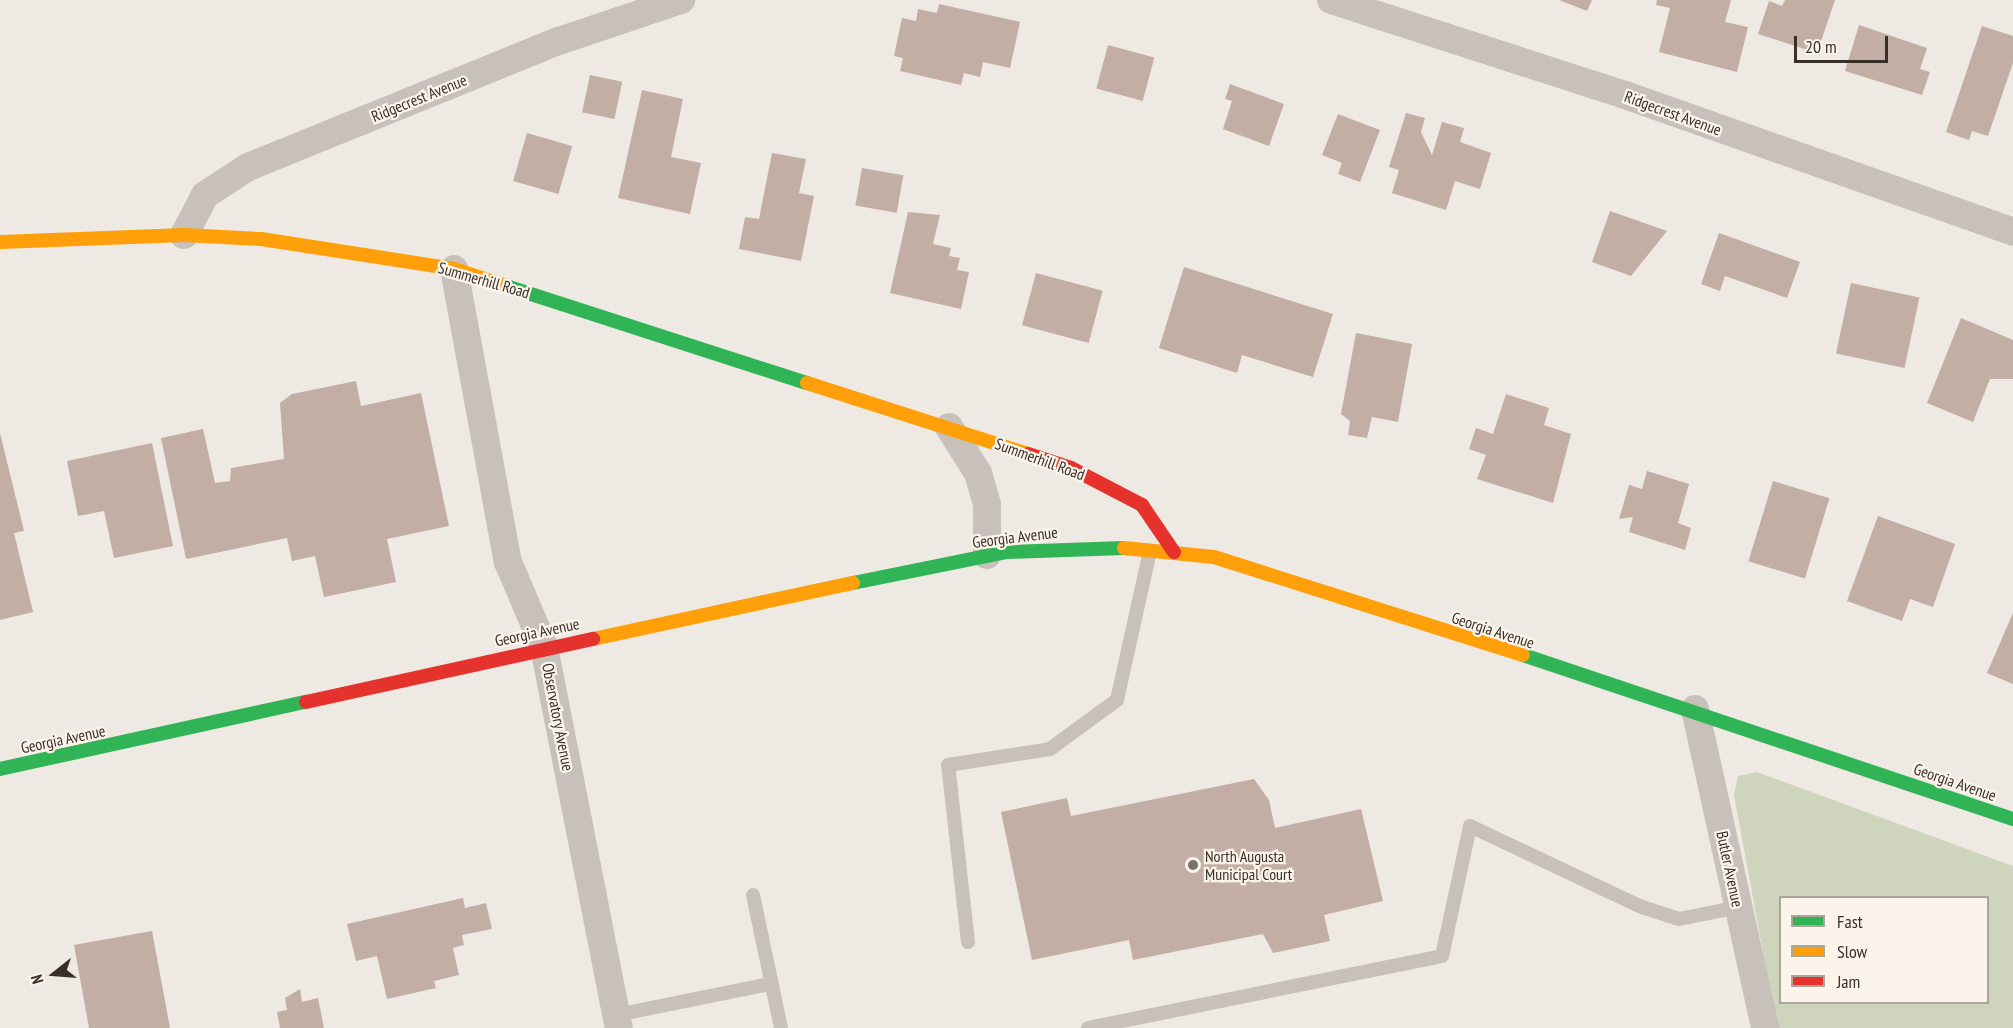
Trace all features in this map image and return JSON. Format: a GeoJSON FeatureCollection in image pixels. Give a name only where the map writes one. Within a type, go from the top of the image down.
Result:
{"type":"FeatureCollection","features":[{"type":"Feature","properties":{"kind":"main road","name":"Summerhill Road"},"geometry":{"type":"LineString","coordinates":[[0,242],[184,235],[338,248],[454,269],[1071,468],[1142,505],[1174,552]]}},
{"type":"Feature","properties":{"kind":"main road","name":"Georgia Avenue"},"geometry":{"type":"LineString","coordinates":[[0,769],[544,647],[987,555],[1063,547],[1151,550],[1214,557],[1695,709],[2013,819]]}},
{"type":"Feature","properties":{"kind":"street","name":"Ridgecrest Avenue"},"geometry":{"type":"LineString","coordinates":[[184,235],[205,195],[248,167],[560,41],[681,0]]}},
{"type":"Feature","properties":{"kind":"street","name":"Ridgecrest Avenue"},"geometry":{"type":"LineString","coordinates":[[1331,0],[1625,95],[2013,232]]}},
{"type":"Feature","properties":{"kind":"street","name":"Observatory Avenue"},"geometry":{"type":"LineString","coordinates":[[454,269],[508,562],[544,647],[617,1022]]}},
{"type":"Feature","properties":{"kind":"street","name":"Summerhill Road"},"geometry":{"type":"LineString","coordinates":[[949,427],[978,473],[987,505],[987,555]]}},
{"type":"Feature","properties":{"kind":"street","name":"Butler Avenue"},"geometry":{"type":"LineString","coordinates":[[1695,709],[1765,1028]]}},
{"type":"Feature","properties":{"kind":"lane"},"geometry":{"type":"LineString","coordinates":[[968,942],[948,765],[1050,749],[1117,700],[1151,550]]}},
{"type":"Feature","properties":{"kind":"lane"},"geometry":{"type":"LineString","coordinates":[[1088,1028],[1442,956],[1470,826],[1639,906],[1679,919],[1739,907]]}},
{"type":"Feature","properties":{"kind":"lane"},"geometry":{"type":"LineString","coordinates":[[753,895],[781,1028]]}},
{"type":"Feature","properties":{"kind":"lane"},"geometry":{"type":"LineString","coordinates":[[617,1022],[770,984]]}},
{"type":"Feature","properties":{"kind":"green space"},"geometry":{"type":"Polygon","coordinates":[[[1757,772],[2013,866],[2013,1028],[1777,1028],[1734,795],[1738,776],[1757,772]]]}},
{"type":"Feature","properties":{"kind":"building"},"geometry":{"type":"Polygon","coordinates":[[[1559,0],[1592,0],[1587,11],[1559,0]]]}},
{"type":"Feature","properties":{"kind":"building"},"geometry":{"type":"Polygon","coordinates":[[[1657,0],[1731,0],[1725,22],[1748,27],[1737,72],[1659,52],[1670,8],[1656,5],[1657,0]]]}},
{"type":"Feature","properties":{"kind":"building"},"geometry":{"type":"Polygon","coordinates":[[[1785,0],[1835,0],[1817,53],[1758,34],[1769,1],[1782,6],[1785,0]]]}},
{"type":"Feature","properties":{"kind":"building"},"geometry":{"type":"Polygon","coordinates":[[[939,4],[1020,22],[1010,68],[983,62],[980,77],[964,73],[961,85],[900,71],[903,58],[894,56],[902,18],[916,21],[918,9],[937,13],[939,4]]]}},
{"type":"Feature","properties":{"kind":"building"},"geometry":{"type":"Polygon","coordinates":[[[1859,25],[1927,48],[1920,69],[1930,72],[1922,95],[1845,71],[1859,25]]]}},
{"type":"Feature","properties":{"kind":"building"},"geometry":{"type":"Polygon","coordinates":[[[1982,26],[2013,36],[2013,63],[1988,136],[1972,131],[1969,140],[1946,132],[1982,26]]]}},
{"type":"Feature","properties":{"kind":"building"},"geometry":{"type":"Polygon","coordinates":[[[1108,45],[1154,57],[1143,101],[1096,88],[1108,45]]]}},
{"type":"Feature","properties":{"kind":"building"},"geometry":{"type":"Polygon","coordinates":[[[590,75],[622,82],[614,119],[582,112],[590,75]]]}},
{"type":"Feature","properties":{"kind":"building"},"geometry":{"type":"Polygon","coordinates":[[[1230,84],[1284,104],[1269,146],[1223,129],[1232,101],[1225,99],[1230,84]]]}},
{"type":"Feature","properties":{"kind":"building"},"geometry":{"type":"Polygon","coordinates":[[[642,90],[683,99],[671,157],[701,163],[690,214],[618,198],[642,90]]]}},
{"type":"Feature","properties":{"kind":"building"},"geometry":{"type":"Polygon","coordinates":[[[1406,113],[1425,118],[1421,132],[1432,155],[1442,122],[1464,128],[1460,142],[1491,153],[1480,189],[1455,181],[1446,210],[1392,193],[1399,170],[1389,167],[1406,113]]]}},
{"type":"Feature","properties":{"kind":"building"},"geometry":{"type":"Polygon","coordinates":[[[1338,114],[1380,130],[1360,182],[1338,174],[1342,163],[1322,155],[1338,114]]]}},
{"type":"Feature","properties":{"kind":"building"},"geometry":{"type":"Polygon","coordinates":[[[527,133],[572,146],[558,194],[513,181],[527,133]]]}},
{"type":"Feature","properties":{"kind":"building"},"geometry":{"type":"Polygon","coordinates":[[[772,153],[806,159],[799,193],[814,196],[801,261],[739,249],[745,217],[759,219],[772,153]]]}},
{"type":"Feature","properties":{"kind":"building"},"geometry":{"type":"Polygon","coordinates":[[[862,168],[903,175],[897,213],[855,205],[862,168]]]}},
{"type":"Feature","properties":{"kind":"building"},"geometry":{"type":"Polygon","coordinates":[[[1610,211],[1667,231],[1631,276],[1592,262],[1610,211]]]}},
{"type":"Feature","properties":{"kind":"building"},"geometry":{"type":"Polygon","coordinates":[[[908,212],[940,215],[933,244],[951,248],[949,256],[960,258],[957,270],[969,272],[961,309],[890,293],[908,212]]]}},
{"type":"Feature","properties":{"kind":"building"},"geometry":{"type":"Polygon","coordinates":[[[1719,233],[1800,262],[1787,298],[1725,276],[1720,291],[1701,284],[1719,233]]]}},
{"type":"Feature","properties":{"kind":"building"},"geometry":{"type":"Polygon","coordinates":[[[1184,267],[1333,314],[1313,377],[1242,355],[1237,373],[1159,348],[1184,267]]]}},
{"type":"Feature","properties":{"kind":"building"},"geometry":{"type":"Polygon","coordinates":[[[1036,273],[1103,291],[1089,343],[1022,325],[1036,273]]]}},
{"type":"Feature","properties":{"kind":"building"},"geometry":{"type":"Polygon","coordinates":[[[1851,283],[1919,298],[1905,368],[1836,353],[1851,283]]]}},
{"type":"Feature","properties":{"kind":"building"},"geometry":{"type":"Polygon","coordinates":[[[1961,318],[2013,340],[2013,379],[1990,379],[1973,422],[1927,403],[1961,318]]]}},
{"type":"Feature","properties":{"kind":"building"},"geometry":{"type":"Polygon","coordinates":[[[1356,333],[1412,344],[1398,422],[1372,417],[1367,438],[1348,435],[1350,421],[1341,414],[1356,333]]]}},
{"type":"Feature","properties":{"kind":"building"},"geometry":{"type":"Polygon","coordinates":[[[356,381],[361,406],[421,393],[449,526],[387,539],[396,582],[324,597],[315,556],[292,561],[287,538],[186,559],[161,438],[203,429],[215,483],[230,481],[231,468],[284,459],[280,403],[292,394],[356,381]]]}},
{"type":"Feature","properties":{"kind":"building"},"geometry":{"type":"Polygon","coordinates":[[[1506,394],[1549,408],[1544,425],[1571,434],[1553,503],[1477,479],[1486,455],[1469,449],[1476,428],[1493,434],[1506,394]]]}},
{"type":"Feature","properties":{"kind":"building"},"geometry":{"type":"Polygon","coordinates":[[[0,433],[24,531],[14,533],[33,612],[0,620],[0,433]]]}},
{"type":"Feature","properties":{"kind":"building"},"geometry":{"type":"Polygon","coordinates":[[[152,443],[173,546],[114,558],[104,511],[78,516],[67,461],[152,443]]]}},
{"type":"Feature","properties":{"kind":"building"},"geometry":{"type":"Polygon","coordinates":[[[1647,471],[1689,484],[1678,523],[1691,528],[1685,550],[1629,532],[1633,517],[1619,519],[1629,485],[1642,489],[1647,471]]]}},
{"type":"Feature","properties":{"kind":"building"},"geometry":{"type":"Polygon","coordinates":[[[1773,481],[1829,498],[1805,579],[1748,561],[1773,481]]]}},
{"type":"Feature","properties":{"kind":"building"},"geometry":{"type":"Polygon","coordinates":[[[1878,516],[1955,544],[1933,607],[1910,599],[1902,621],[1847,601],[1878,516]]]}},
{"type":"Feature","properties":{"kind":"building"},"geometry":{"type":"Polygon","coordinates":[[[2013,613],[2013,684],[1987,673],[2013,613]]]}},
{"type":"Feature","properties":{"kind":"building","name":"North Augusta Municipal Court"},"geometry":{"type":"Polygon","coordinates":[[[1254,779],[1269,800],[1275,828],[1361,809],[1383,901],[1324,915],[1330,941],[1273,953],[1263,934],[1133,960],[1129,940],[1032,960],[1001,812],[1067,798],[1071,816],[1254,779]]]}},
{"type":"Feature","properties":{"kind":"building"},"geometry":{"type":"Polygon","coordinates":[[[463,898],[465,908],[486,903],[492,929],[462,935],[464,945],[453,948],[459,975],[434,981],[436,988],[387,999],[377,956],[356,961],[347,924],[463,898]]]}},
{"type":"Feature","properties":{"kind":"building"},"geometry":{"type":"Polygon","coordinates":[[[152,931],[170,1028],[89,1028],[74,945],[152,931]]]}},
{"type":"Feature","properties":{"kind":"building"},"geometry":{"type":"Polygon","coordinates":[[[300,989],[302,1002],[318,998],[324,1028],[280,1028],[277,1012],[287,1010],[285,998],[300,989]]]}},
{"type":"Feature","properties":{"kind":"traffic: fast"},"geometry":{"type":"LineString","coordinates":[[500,284],[807,383]]}},
{"type":"Feature","properties":{"kind":"traffic: fast"},"geometry":{"type":"LineString","coordinates":[[853,583],[1007,552],[1124,548]]}},
{"type":"Feature","properties":{"kind":"traffic: fast"},"geometry":{"type":"LineString","coordinates":[[1523,655],[2013,819]]}},
{"type":"Feature","properties":{"kind":"traffic: fast"},"geometry":{"type":"LineString","coordinates":[[0,769],[306,702]]}},
{"type":"Feature","properties":{"kind":"traffic: slow"},"geometry":{"type":"LineString","coordinates":[[0,242],[184,235],[261,239],[454,269],[500,284]]}},
{"type":"Feature","properties":{"kind":"traffic: slow"},"geometry":{"type":"LineString","coordinates":[[807,383],[1028,454]]}},
{"type":"Feature","properties":{"kind":"traffic: slow"},"geometry":{"type":"LineString","coordinates":[[1124,548],[1214,557],[1523,655]]}},
{"type":"Feature","properties":{"kind":"traffic: slow"},"geometry":{"type":"LineString","coordinates":[[593,639],[853,583]]}},
{"type":"Feature","properties":{"kind":"traffic: jam"},"geometry":{"type":"LineString","coordinates":[[1028,454],[1071,468],[1142,505],[1174,552]]}},
{"type":"Feature","properties":{"kind":"traffic: jam"},"geometry":{"type":"LineString","coordinates":[[306,702],[593,639]]}},
{"type":"Feature","properties":{"kind":"place","name":"North Augusta Municipal Court"},"geometry":{"type":"Point","coordinates":[1193,865]}}]}
